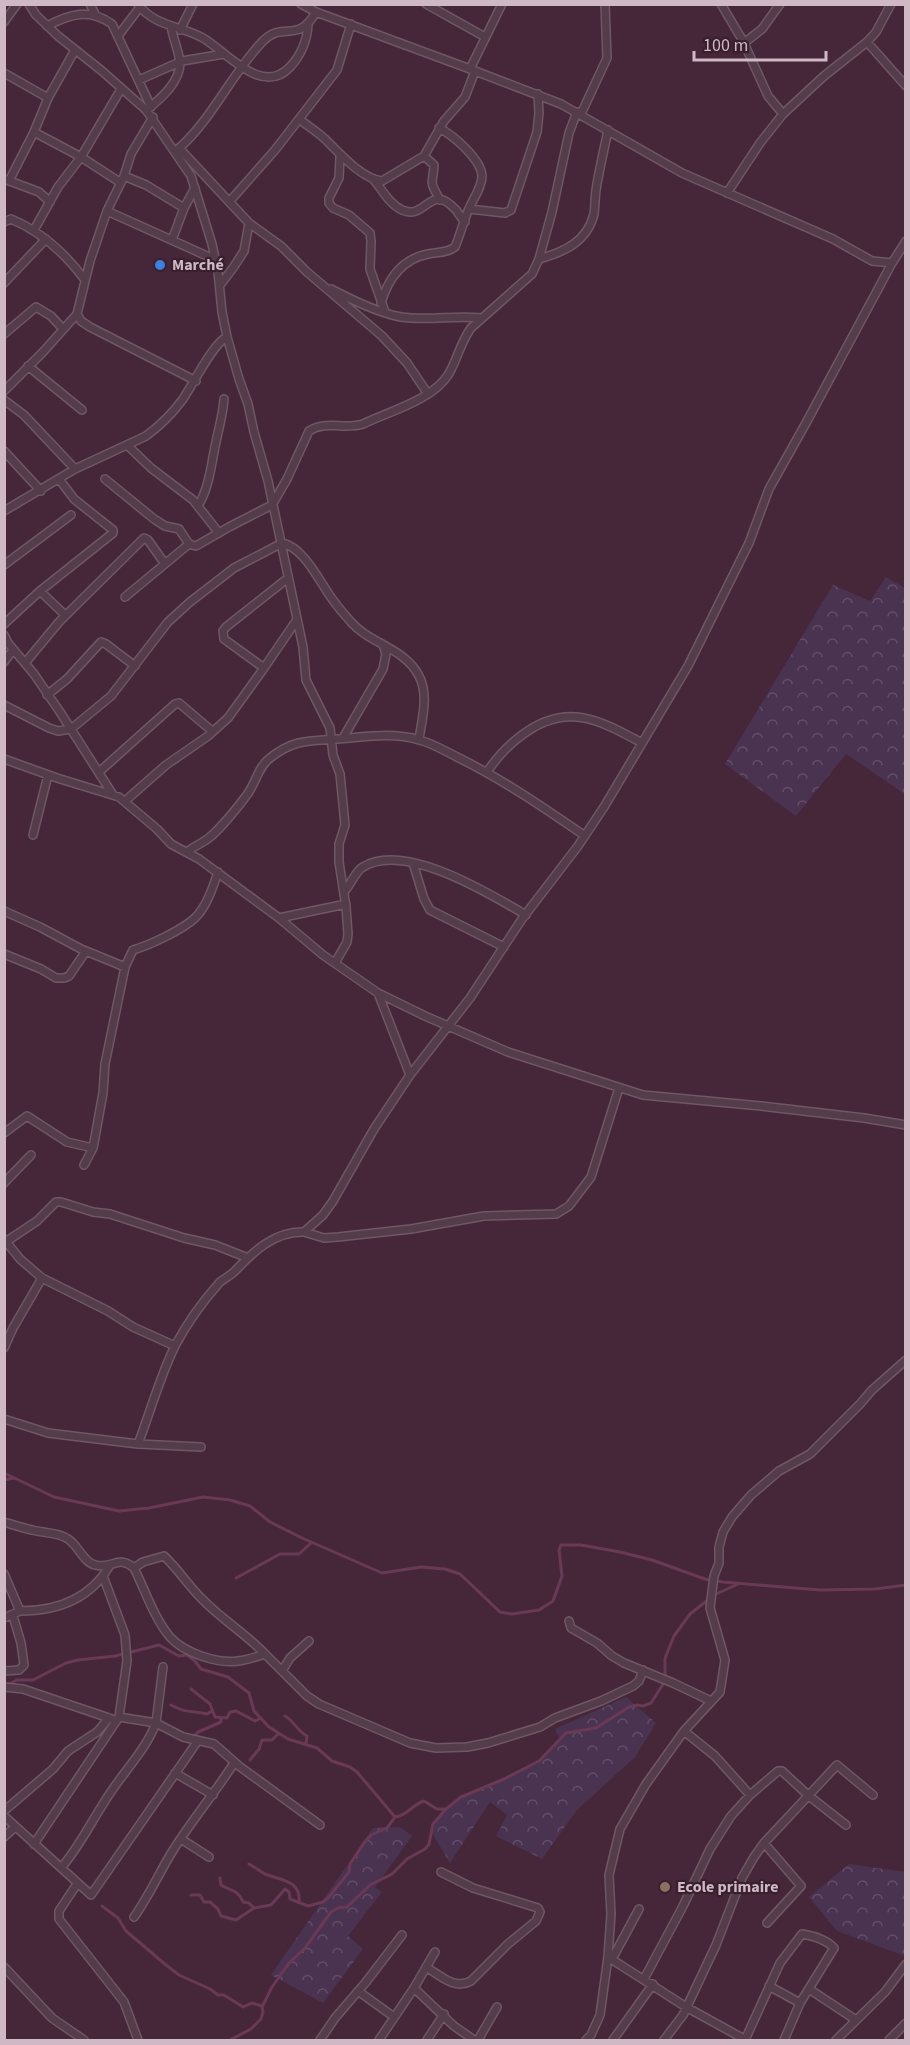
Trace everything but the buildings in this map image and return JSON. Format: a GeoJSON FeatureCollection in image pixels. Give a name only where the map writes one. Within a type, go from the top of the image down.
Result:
{"type":"FeatureCollection","features":[{"type":"Feature","properties":{"kind":"street"},"geometry":{"type":"LineString","coordinates":[[4,22],[17,4]]}},
{"type":"Feature","properties":{"kind":"street"},"geometry":{"type":"LineString","coordinates":[[29,4],[36,15],[75,50],[121,89],[149,108]]}},
{"type":"Feature","properties":{"kind":"street"},"geometry":{"type":"LineString","coordinates":[[90,4],[96,16]]}},
{"type":"Feature","properties":{"kind":"street"},"geometry":{"type":"LineString","coordinates":[[180,30],[193,4]]}},
{"type":"Feature","properties":{"kind":"street"},"geometry":{"type":"LineString","coordinates":[[302,4],[316,12],[538,94],[579,113],[682,172],[833,239],[872,261],[892,263]]}},
{"type":"Feature","properties":{"kind":"street"},"geometry":{"type":"LineString","coordinates":[[426,4],[485,37]]}},
{"type":"Feature","properties":{"kind":"street"},"geometry":{"type":"LineString","coordinates":[[373,179],[386,180],[424,156],[439,128],[465,98],[472,70],[485,37],[502,4]]}},
{"type":"Feature","properties":{"kind":"street"},"geometry":{"type":"LineString","coordinates":[[105,479],[154,519],[165,526],[179,530],[189,544],[196,546],[272,505],[309,431],[316,426],[353,428],[428,394],[438,386],[449,374],[463,339],[481,318],[532,274],[539,259],[558,189],[569,133],[608,58],[605,4]]}},
{"type":"Feature","properties":{"kind":"street"},"geometry":{"type":"LineString","coordinates":[[721,4],[744,43],[768,96],[783,114]]}},
{"type":"Feature","properties":{"kind":"street"},"geometry":{"type":"LineString","coordinates":[[744,43],[762,29],[780,4]]}},
{"type":"Feature","properties":{"kind":"street"},"geometry":{"type":"LineString","coordinates":[[727,193],[760,143],[783,114],[824,76],[867,42],[876,32],[891,4]]}},
{"type":"Feature","properties":{"kind":"street"},"geometry":{"type":"LineString","coordinates":[[118,36],[142,6],[171,27],[203,38],[241,68],[264,76],[275,77],[285,72],[301,52],[308,25],[316,12]]}},
{"type":"Feature","properties":{"kind":"street"},"geometry":{"type":"LineString","coordinates":[[48,26],[65,16],[78,14],[96,16],[112,24],[139,80],[153,117],[177,150],[195,188],[216,260],[227,337],[248,404],[282,543],[303,647],[306,680],[330,728],[330,739],[340,774],[345,825],[339,844],[339,854],[348,921],[347,942],[335,963]]}},
{"type":"Feature","properties":{"kind":"street"},"geometry":{"type":"LineString","coordinates":[[230,201],[337,70],[351,24]]}},
{"type":"Feature","properties":{"kind":"street"},"geometry":{"type":"LineString","coordinates":[[177,150],[269,36],[276,32],[300,30],[308,25]]}},
{"type":"Feature","properties":{"kind":"street"},"geometry":{"type":"LineString","coordinates":[[149,108],[165,94],[179,72],[180,62],[171,27]]}},
{"type":"Feature","properties":{"kind":"street"},"geometry":{"type":"LineString","coordinates":[[867,42],[906,86]]}},
{"type":"Feature","properties":{"kind":"street"},"geometry":{"type":"LineString","coordinates":[[50,202],[39,192],[7,180],[75,50]]}},
{"type":"Feature","properties":{"kind":"street"},"geometry":{"type":"LineString","coordinates":[[139,80],[180,62],[224,54]]}},
{"type":"Feature","properties":{"kind":"street"},"geometry":{"type":"LineString","coordinates":[[4,73],[48,98]]}},
{"type":"Feature","properties":{"kind":"street"},"geometry":{"type":"LineString","coordinates":[[34,230],[58,187],[81,157],[121,89]]}},
{"type":"Feature","properties":{"kind":"street"},"geometry":{"type":"LineString","coordinates":[[469,209],[505,213],[511,210],[537,132],[538,94]]}},
{"type":"Feature","properties":{"kind":"street"},"geometry":{"type":"LineString","coordinates":[[4,391],[77,314],[85,280],[107,211],[131,154],[153,117]]}},
{"type":"Feature","properties":{"kind":"street"},"geometry":{"type":"LineString","coordinates":[[299,119],[329,142],[340,157],[373,179],[389,200],[403,211],[421,210],[433,199],[440,200],[456,210],[465,222]]}},
{"type":"Feature","properties":{"kind":"street"},"geometry":{"type":"LineString","coordinates":[[381,303],[391,278],[406,263],[415,258],[456,247],[481,182],[482,175],[479,168],[462,145],[448,132],[439,128]]}},
{"type":"Feature","properties":{"kind":"street"},"geometry":{"type":"LineString","coordinates":[[539,259],[560,253],[574,245],[586,232],[594,212],[595,194],[608,130]]}},
{"type":"Feature","properties":{"kind":"street"},"geometry":{"type":"LineString","coordinates":[[34,132],[122,180],[146,185],[184,208]]}},
{"type":"Feature","properties":{"kind":"street"},"geometry":{"type":"LineString","coordinates":[[177,150],[230,201],[249,223],[281,246],[318,282],[375,328],[407,363],[428,394]]}},
{"type":"Feature","properties":{"kind":"street"},"geometry":{"type":"LineString","coordinates":[[424,156],[434,165],[430,179],[440,200]]}},
{"type":"Feature","properties":{"kind":"street"},"geometry":{"type":"LineString","coordinates":[[340,157],[339,178],[329,198],[329,203],[370,233],[370,269],[385,312]]}},
{"type":"Feature","properties":{"kind":"street"},"geometry":{"type":"LineString","coordinates":[[172,240],[184,208],[195,188]]}},
{"type":"Feature","properties":{"kind":"street"},"geometry":{"type":"LineString","coordinates":[[107,211],[216,260]]}},
{"type":"Feature","properties":{"kind":"street"},"geometry":{"type":"LineString","coordinates":[[4,222],[11,219],[34,230],[71,262],[85,280]]}},
{"type":"Feature","properties":{"kind":"street"},"geometry":{"type":"LineString","coordinates":[[220,285],[244,251],[249,223]]}},
{"type":"Feature","properties":{"kind":"street"},"geometry":{"type":"LineString","coordinates":[[4,284],[46,239]]}},
{"type":"Feature","properties":{"kind":"street"},"geometry":{"type":"LineString","coordinates":[[304,1232],[323,1215],[333,1202],[374,1129],[410,1075],[449,1027],[526,915],[585,836],[642,743],[683,675],[726,594],[749,543],[768,489],[906,241]]}},
{"type":"Feature","properties":{"kind":"street"},"geometry":{"type":"LineString","coordinates":[[318,282],[348,298],[400,317],[467,316],[481,318]]}},
{"type":"Feature","properties":{"kind":"street"},"geometry":{"type":"LineString","coordinates":[[4,334],[36,307],[51,316],[63,329]]}},
{"type":"Feature","properties":{"kind":"street"},"geometry":{"type":"LineString","coordinates":[[77,314],[81,321],[90,327],[196,381]]}},
{"type":"Feature","properties":{"kind":"street"},"geometry":{"type":"LineString","coordinates":[[4,511],[75,470],[146,436],[165,422],[196,381],[217,344],[227,337]]}},
{"type":"Feature","properties":{"kind":"street"},"geometry":{"type":"LineString","coordinates":[[28,366],[82,411]]}},
{"type":"Feature","properties":{"kind":"street"},"geometry":{"type":"LineString","coordinates":[[198,506],[205,495],[211,472],[223,415],[224,399]]}},
{"type":"Feature","properties":{"kind":"street"},"geometry":{"type":"LineString","coordinates":[[4,400],[24,415],[75,470]]}},
{"type":"Feature","properties":{"kind":"street"},"geometry":{"type":"LineString","coordinates":[[127,445],[150,468],[198,506],[219,533]]}},
{"type":"Feature","properties":{"kind":"street"},"geometry":{"type":"LineString","coordinates":[[4,451],[41,491]]}},
{"type":"Feature","properties":{"kind":"street"},"geometry":{"type":"LineString","coordinates":[[4,624],[40,591],[113,533],[74,499],[59,479]]}},
{"type":"Feature","properties":{"kind":"street"},"geometry":{"type":"LineString","coordinates":[[4,565],[71,514]]}},
{"type":"Feature","properties":{"kind":"street"},"geometry":{"type":"LineString","coordinates":[[25,663],[65,615],[144,538],[148,540],[165,564]]}},
{"type":"Feature","properties":{"kind":"street"},"geometry":{"type":"LineString","coordinates":[[4,705],[49,728],[58,731],[71,729],[111,696],[168,622],[190,602],[234,568],[282,543],[294,548],[312,568],[335,604],[353,624],[411,664],[424,687],[419,740]]}},
{"type":"Feature","properties":{"kind":"street"},"geometry":{"type":"LineString","coordinates":[[125,597],[189,544]]}},
{"type":"Feature","properties":{"kind":"street"},"geometry":{"type":"LineString","coordinates":[[264,668],[224,639],[223,631],[288,578]]}},
{"type":"Feature","properties":{"kind":"street"},"geometry":{"type":"LineString","coordinates":[[40,591],[65,615]]}},
{"type":"Feature","properties":{"kind":"street"},"geometry":{"type":"LineString","coordinates":[[125,801],[166,765],[228,718],[296,621]]}},
{"type":"Feature","properties":{"kind":"street"},"geometry":{"type":"LineString","coordinates":[[4,635],[71,729],[113,795]]}},
{"type":"Feature","properties":{"kind":"street"},"geometry":{"type":"LineString","coordinates":[[47,695],[73,673],[101,642],[135,666]]}},
{"type":"Feature","properties":{"kind":"street"},"geometry":{"type":"LineString","coordinates":[[4,662],[9,645]]}},
{"type":"Feature","properties":{"kind":"street"},"geometry":{"type":"LineString","coordinates":[[343,738],[383,669],[386,654],[383,645]]}},
{"type":"Feature","properties":{"kind":"street"},"geometry":{"type":"LineString","coordinates":[[99,772],[175,704],[179,703],[213,731]]}},
{"type":"Feature","properties":{"kind":"street"},"geometry":{"type":"LineString","coordinates":[[488,772],[497,756],[524,734],[541,723],[560,716],[588,719],[642,743]]}},
{"type":"Feature","properties":{"kind":"street"},"geometry":{"type":"LineString","coordinates":[[187,852],[210,837],[245,799],[261,767],[269,759],[298,741],[343,738],[393,736],[419,740],[488,772],[585,836]]}},
{"type":"Feature","properties":{"kind":"street"},"geometry":{"type":"LineString","coordinates":[[4,759],[125,801],[171,844],[218,872],[279,918],[308,944],[378,993],[449,1027],[533,1061],[643,1095],[761,1106],[906,1125]]}},
{"type":"Feature","properties":{"kind":"street"},"geometry":{"type":"LineString","coordinates":[[33,835],[48,775]]}},
{"type":"Feature","properties":{"kind":"street"},"geometry":{"type":"LineString","coordinates":[[344,892],[354,881],[360,868],[371,863],[388,861],[413,863],[453,875],[526,915]]}},
{"type":"Feature","properties":{"kind":"street"},"geometry":{"type":"LineString","coordinates":[[413,863],[424,899],[430,910],[504,947]]}},
{"type":"Feature","properties":{"kind":"street"},"geometry":{"type":"LineString","coordinates":[[84,1165],[93,1148],[103,1093],[105,1064],[125,967],[133,950],[159,940],[195,918],[212,891],[218,872]]}},
{"type":"Feature","properties":{"kind":"street"},"geometry":{"type":"LineString","coordinates":[[279,918],[346,904]]}},
{"type":"Feature","properties":{"kind":"street"},"geometry":{"type":"LineString","coordinates":[[4,911],[86,951],[125,967]]}},
{"type":"Feature","properties":{"kind":"street"},"geometry":{"type":"LineString","coordinates":[[4,954],[56,978],[64,978],[69,976],[86,951]]}},
{"type":"Feature","properties":{"kind":"street"},"geometry":{"type":"LineString","coordinates":[[378,993],[410,1075]]}},
{"type":"Feature","properties":{"kind":"street"},"geometry":{"type":"LineString","coordinates":[[138,1444],[175,1346],[194,1316],[222,1280],[278,1235],[304,1232],[324,1238],[339,1237],[411,1229],[484,1216],[556,1214],[569,1206],[591,1177],[619,1088]]}},
{"type":"Feature","properties":{"kind":"street"},"geometry":{"type":"LineString","coordinates":[[4,1133],[27,1116],[67,1142],[93,1148]]}},
{"type":"Feature","properties":{"kind":"street"},"geometry":{"type":"LineString","coordinates":[[4,1183],[31,1155]]}},
{"type":"Feature","properties":{"kind":"street"},"geometry":{"type":"LineString","coordinates":[[175,1346],[133,1327],[108,1311],[42,1278],[20,1259],[6,1240],[37,1221],[56,1202],[61,1202],[215,1245],[248,1258]]}},
{"type":"Feature","properties":{"kind":"street"},"geometry":{"type":"LineString","coordinates":[[4,1348],[42,1278]]}},
{"type":"Feature","properties":{"kind":"street"},"geometry":{"type":"LineString","coordinates":[[590,2039],[600,2015],[610,1958],[609,1875],[620,1829],[641,1791],[684,1731],[720,1692],[725,1660],[710,1608],[723,1532],[732,1517],[751,1495],[779,1471],[810,1454],[872,1390],[906,1360]]}},
{"type":"Feature","properties":{"kind":"street"},"geometry":{"type":"LineString","coordinates":[[4,1419],[48,1432],[138,1444],[201,1447]]}},
{"type":"Feature","properties":{"kind":"street"},"geometry":{"type":"LineString","coordinates":[[4,1522],[68,1539],[90,1563],[103,1566],[122,1561],[127,1562],[134,1568],[170,1638],[182,1647],[198,1655],[226,1661],[237,1661],[265,1654]]}},
{"type":"Feature","properties":{"kind":"street"},"geometry":{"type":"LineString","coordinates":[[134,1568],[143,1562],[164,1556],[200,1598],[250,1638],[308,1696],[327,1708],[410,1743],[436,1748],[467,1747],[540,1727],[555,1718],[633,1686],[639,1681],[643,1670]]}},
{"type":"Feature","properties":{"kind":"street"},"geometry":{"type":"LineString","coordinates":[[4,1618],[20,1611],[37,1611],[62,1605],[94,1587],[110,1565]]}},
{"type":"Feature","properties":{"kind":"street"},"geometry":{"type":"LineString","coordinates":[[4,1574],[20,1611]]}},
{"type":"Feature","properties":{"kind":"street"},"geometry":{"type":"LineString","coordinates":[[34,1845],[119,1719],[127,1661],[125,1635],[103,1576]]}},
{"type":"Feature","properties":{"kind":"street"},"geometry":{"type":"LineString","coordinates":[[4,1671],[19,1670],[24,1665],[21,1643],[13,1616]]}},
{"type":"Feature","properties":{"kind":"street"},"geometry":{"type":"LineString","coordinates":[[569,1621],[571,1628],[597,1643],[612,1656],[711,1701]]}},
{"type":"Feature","properties":{"kind":"street"},"geometry":{"type":"LineString","coordinates":[[282,1671],[290,1658],[309,1641]]}},
{"type":"Feature","properties":{"kind":"street"},"geometry":{"type":"LineString","coordinates":[[61,1868],[77,1849],[105,1801],[145,1746],[156,1723],[163,1667]]}},
{"type":"Feature","properties":{"kind":"street"},"geometry":{"type":"LineString","coordinates":[[4,1687],[23,1689],[109,1718],[156,1723],[183,1737],[214,1744],[234,1763],[321,1825]]}},
{"type":"Feature","properties":{"kind":"street"},"geometry":{"type":"LineString","coordinates":[[4,1811],[53,1769],[68,1751],[94,1735],[109,1718]]}},
{"type":"Feature","properties":{"kind":"street"},"geometry":{"type":"LineString","coordinates":[[684,1731],[716,1756],[750,1795]]}},
{"type":"Feature","properties":{"kind":"street"},"geometry":{"type":"LineString","coordinates":[[4,1816],[88,1894],[93,1894],[197,1742]]}},
{"type":"Feature","properties":{"kind":"street"},"geometry":{"type":"LineString","coordinates":[[134,1917],[181,1839],[234,1763]]}},
{"type":"Feature","properties":{"kind":"street"},"geometry":{"type":"LineString","coordinates":[[664,2040],[687,2007],[716,1945],[742,1878],[764,1843],[837,1765],[873,1795]]}},
{"type":"Feature","properties":{"kind":"street"},"geometry":{"type":"LineString","coordinates":[[644,1979],[722,1829],[750,1795],[778,1771],[782,1771],[846,1825]]}},
{"type":"Feature","properties":{"kind":"street"},"geometry":{"type":"LineString","coordinates":[[175,1773],[213,1795]]}},
{"type":"Feature","properties":{"kind":"street"},"geometry":{"type":"LineString","coordinates":[[4,1837],[15,1827]]}},
{"type":"Feature","properties":{"kind":"street"},"geometry":{"type":"LineString","coordinates":[[181,1839],[209,1857]]}},
{"type":"Feature","properties":{"kind":"street"},"geometry":{"type":"LineString","coordinates":[[764,1843],[801,1886],[767,1923]]}},
{"type":"Feature","properties":{"kind":"street"},"geometry":{"type":"LineString","coordinates":[[426,1967],[452,1984],[466,1984],[536,1921],[540,1912],[538,1908],[473,1888],[441,1872]]}},
{"type":"Feature","properties":{"kind":"street"},"geometry":{"type":"LineString","coordinates":[[77,1884],[58,1911],[59,1919],[124,2002],[138,2040]]}},
{"type":"Feature","properties":{"kind":"street"},"geometry":{"type":"LineString","coordinates":[[610,1958],[639,1909]]}},
{"type":"Feature","properties":{"kind":"street"},"geometry":{"type":"LineString","coordinates":[[610,1958],[687,2007],[745,2040],[780,1963],[802,1934],[821,1939],[834,1948],[800,2003],[784,2040]]}},
{"type":"Feature","properties":{"kind":"street"},"geometry":{"type":"LineString","coordinates":[[320,2040],[402,1935]]}},
{"type":"Feature","properties":{"kind":"street"},"geometry":{"type":"LineString","coordinates":[[379,2040],[435,1952]]}},
{"type":"Feature","properties":{"kind":"street"},"geometry":{"type":"LineString","coordinates":[[836,2040],[885,1992],[906,1964]]}},
{"type":"Feature","properties":{"kind":"street"},"geometry":{"type":"LineString","coordinates":[[4,1967],[52,2018],[84,2040]]}},
{"type":"Feature","properties":{"kind":"street"},"geometry":{"type":"LineString","coordinates":[[613,2040],[652,1984]]}},
{"type":"Feature","properties":{"kind":"street"},"geometry":{"type":"LineString","coordinates":[[770,1986],[800,2003]]}},
{"type":"Feature","properties":{"kind":"street"},"geometry":{"type":"LineString","coordinates":[[414,1988],[444,2014],[454,2026],[476,2040],[498,2007]]}},
{"type":"Feature","properties":{"kind":"street"},"geometry":{"type":"LineString","coordinates":[[809,1989],[856,2019]]}},
{"type":"Feature","properties":{"kind":"street"},"geometry":{"type":"LineString","coordinates":[[358,1991],[394,2017]]}},
{"type":"Feature","properties":{"kind":"street"},"geometry":{"type":"LineString","coordinates":[[427,2040],[444,2014]]}},
{"type":"Feature","properties":{"kind":"street"},"geometry":{"type":"LineString","coordinates":[[888,2040],[906,2023]]}},
{"type":"Feature","properties":{"kind":"green space"},"geometry":{"type":"Polygon","coordinates":[[[886,577],[905,588],[905,794],[846,754],[796,816],[725,764],[833,585],[870,601],[886,577]]]}},
{"type":"Feature","properties":{"kind":"green space"},"geometry":{"type":"Polygon","coordinates":[[[626,1697],[656,1723],[635,1757],[576,1811],[542,1859],[496,1836],[507,1815],[490,1802],[450,1863],[432,1833],[437,1820],[447,1809],[476,1790],[541,1760],[560,1739],[555,1729],[626,1697]]]}},
{"type":"Feature","properties":{"kind":"green space"},"geometry":{"type":"Polygon","coordinates":[[[400,1827],[412,1836],[375,1887],[382,1892],[348,1936],[363,1949],[323,2003],[271,1975],[373,1828],[400,1827]]]}},
{"type":"Feature","properties":{"kind":"green space"},"geometry":{"type":"Polygon","coordinates":[[[849,1864],[905,1872],[905,1956],[837,1931],[809,1897],[849,1864]]]}},
{"type":"Feature","properties":{"kind":"waterway"},"geometry":{"type":"LineString","coordinates":[[4,1473],[54,1497],[119,1511],[149,1508],[203,1497],[230,1500],[250,1506],[270,1522],[382,1573],[421,1567],[445,1569],[460,1574],[500,1612],[512,1614],[539,1610],[553,1601],[562,1576],[559,1550],[561,1545],[581,1545],[620,1552],[652,1560],[705,1579],[723,1582],[820,1590],[875,1589],[906,1585]]}},
{"type":"Feature","properties":{"kind":"waterway"},"geometry":{"type":"LineString","coordinates":[[4,1480],[14,1478]]}},
{"type":"Feature","properties":{"kind":"waterway"},"geometry":{"type":"LineString","coordinates":[[236,1578],[280,1554],[299,1554],[311,1543]]}},
{"type":"Feature","properties":{"kind":"waterway"},"geometry":{"type":"LineString","coordinates":[[714,1595],[738,1584]]}},
{"type":"Feature","properties":{"kind":"waterway"},"geometry":{"type":"LineString","coordinates":[[230,2040],[251,2029],[261,2019],[262,2007],[272,1987],[289,1963],[305,1948],[331,1912],[347,1907],[370,1885],[392,1874],[407,1859],[425,1849],[429,1844],[433,1824],[446,1809],[461,1797],[539,1761],[566,1733],[596,1728],[629,1707],[651,1703],[665,1681],[665,1658],[674,1636],[690,1614],[709,1599]]}},
{"type":"Feature","properties":{"kind":"waterway"},"geometry":{"type":"LineString","coordinates":[[6,1686],[17,1680],[33,1680],[66,1663],[115,1656],[159,1645],[179,1656],[187,1655],[201,1669],[228,1677],[249,1693],[254,1711],[269,1727],[288,1739],[317,1748],[332,1761],[350,1767],[357,1772],[395,1817],[424,1801],[437,1809],[446,1809]]}},
{"type":"Feature","properties":{"kind":"waterway"},"geometry":{"type":"LineString","coordinates":[[191,1689],[210,1704],[215,1717],[227,1718],[230,1712],[236,1711],[255,1721],[261,1718]]}},
{"type":"Feature","properties":{"kind":"waterway"},"geometry":{"type":"LineString","coordinates":[[171,1705],[181,1710],[207,1714],[212,1711]]}},
{"type":"Feature","properties":{"kind":"waterway"},"geometry":{"type":"LineString","coordinates":[[285,1716],[307,1736],[306,1744]]}},
{"type":"Feature","properties":{"kind":"waterway"},"geometry":{"type":"LineString","coordinates":[[191,1739],[198,1732],[221,1722],[221,1718]]}},
{"type":"Feature","properties":{"kind":"waterway"},"geometry":{"type":"LineString","coordinates":[[250,1760],[259,1749],[262,1740],[272,1740],[278,1734]]}},
{"type":"Feature","properties":{"kind":"waterway"},"geometry":{"type":"LineString","coordinates":[[191,1895],[200,1895],[204,1902],[210,1902],[218,1909],[221,1916],[236,1920],[254,1908],[271,1905],[285,1889],[289,1892],[290,1899],[308,1906],[323,1902],[349,1872],[350,1864],[364,1843],[371,1835],[387,1828],[395,1817]]}},
{"type":"Feature","properties":{"kind":"waterway"},"geometry":{"type":"LineString","coordinates":[[249,1864],[265,1874],[293,1885],[299,1894],[299,1901]]}},
{"type":"Feature","properties":{"kind":"waterway"},"geometry":{"type":"LineString","coordinates":[[220,1878],[221,1885],[237,1893],[243,1902],[249,1903],[254,1908]]}},
{"type":"Feature","properties":{"kind":"waterway"},"geometry":{"type":"LineString","coordinates":[[102,1906],[118,1918],[126,1931],[179,1975],[218,1995],[224,1995],[243,2007],[252,2003],[262,2006]]}},
{"type":"Feature","properties":{"kind":"place","name":"Marché"},"geometry":{"type":"Point","coordinates":[160,265]}},
{"type":"Feature","properties":{"kind":"place","name":"Ecole primaire"},"geometry":{"type":"Point","coordinates":[665,1887]}}]}
